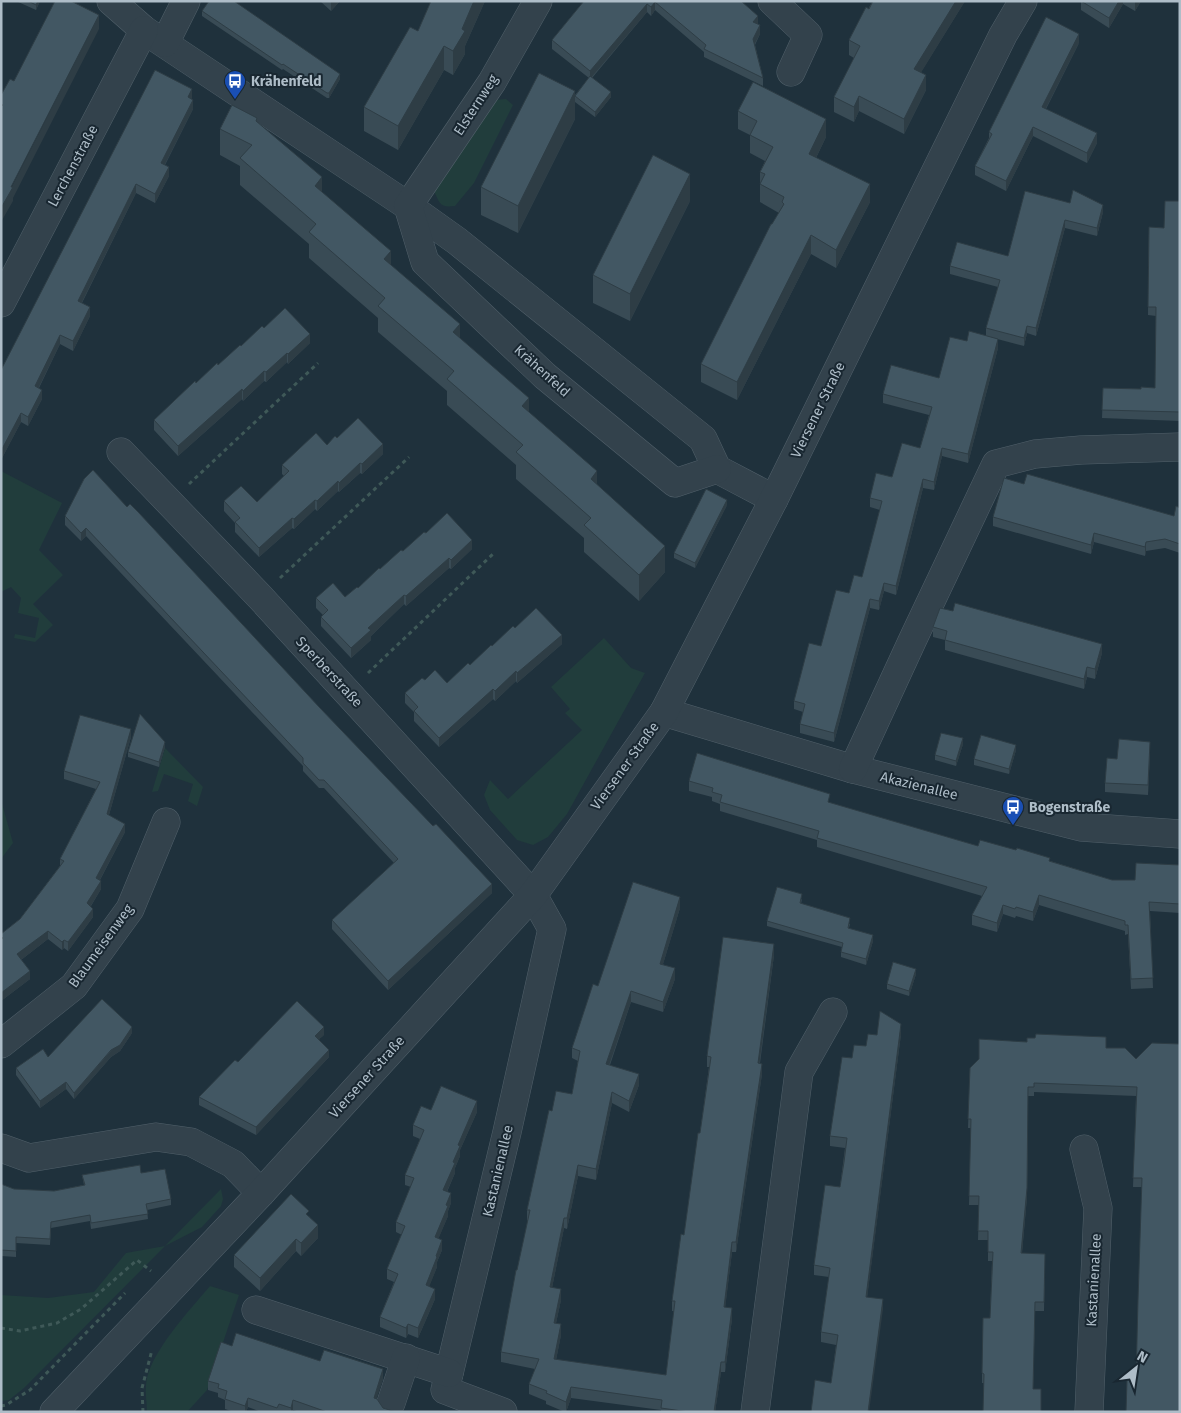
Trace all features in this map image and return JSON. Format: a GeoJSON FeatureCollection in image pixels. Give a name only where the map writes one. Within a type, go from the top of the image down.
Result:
{"type":"FeatureCollection","features":[{"type":"Feature","properties":{"kind":"street"},"geometry":{"type":"LineString","coordinates":[[111,1],[155,36],[457,240],[703,439],[717,469],[774,500]]}},
{"type":"Feature","properties":{"kind":"street","name":"Lerchenstraße"},"geometry":{"type":"LineString","coordinates":[[1,303],[155,36],[186,1]]}},
{"type":"Feature","properties":{"kind":"street","name":"Elsternweg"},"geometry":{"type":"LineString","coordinates":[[408,206],[492,82],[538,1]]}},
{"type":"Feature","properties":{"kind":"street"},"geometry":{"type":"LineString","coordinates":[[772,1],[808,35],[790,72]]}},
{"type":"Feature","properties":{"kind":"street","name":"Viersener Straße"},"geometry":{"type":"LineString","coordinates":[[54,1412],[262,1193],[533,895],[664,712],[774,500],[1003,35],[1024,1]]}},
{"type":"Feature","properties":{"kind":"street","name":"Krähenfeld"},"geometry":{"type":"LineString","coordinates":[[408,206],[425,262],[545,376],[675,482],[717,469]]}},
{"type":"Feature","properties":{"kind":"street"},"geometry":{"type":"LineString","coordinates":[[853,769],[912,639],[996,464],[1035,454],[1081,450],[1180,447]]}},
{"type":"Feature","properties":{"kind":"street","name":"Sperberstraße"},"geometry":{"type":"LineString","coordinates":[[121,452],[260,597],[533,895]]}},
{"type":"Feature","properties":{"kind":"street","name":"Akazienallee"},"geometry":{"type":"LineString","coordinates":[[664,712],[853,769],[1082,826],[1180,834]]}},
{"type":"Feature","properties":{"kind":"street","name":"Blaumeisenweg"},"geometry":{"type":"LineString","coordinates":[[1,1044],[74,986],[130,909],[166,822]]}},
{"type":"Feature","properties":{"kind":"street","name":"Kastanienallee"},"geometry":{"type":"LineString","coordinates":[[503,1412],[445,1390],[507,1132],[552,929],[533,895]]}},
{"type":"Feature","properties":{"kind":"street"},"geometry":{"type":"LineString","coordinates":[[755,1412],[799,1072],[833,1012]]}},
{"type":"Feature","properties":{"kind":"street"},"geometry":{"type":"LineString","coordinates":[[1,1148],[29,1158],[156,1137],[191,1142],[232,1164],[262,1193]]}},
{"type":"Feature","properties":{"kind":"street","name":"Kastanienallee"},"geometry":{"type":"LineString","coordinates":[[1084,1150],[1098,1208],[1089,1412]]}},
{"type":"Feature","properties":{"kind":"street"},"geometry":{"type":"LineString","coordinates":[[256,1310],[449,1373]]}},
{"type":"Feature","properties":{"kind":"street"},"geometry":{"type":"LineString","coordinates":[[391,1403],[406,1358]]}},
{"type":"Feature","properties":{"kind":"path"},"geometry":{"type":"LineString","coordinates":[[169,503],[318,363]]}},
{"type":"Feature","properties":{"kind":"path"},"geometry":{"type":"LineString","coordinates":[[260,597],[409,457]]}},
{"type":"Feature","properties":{"kind":"path"},"geometry":{"type":"LineString","coordinates":[[348,693],[494,554]]}},
{"type":"Feature","properties":{"kind":"path"},"geometry":{"type":"LineString","coordinates":[[1,1328],[20,1331],[57,1323],[81,1308],[137,1260],[171,1288]]}},
{"type":"Feature","properties":{"kind":"path"},"geometry":{"type":"LineString","coordinates":[[141,1276],[148,1269]]}},
{"type":"Feature","properties":{"kind":"path"},"geometry":{"type":"LineString","coordinates":[[1,1406],[6,1405],[30,1390],[128,1290]]}},
{"type":"Feature","properties":{"kind":"green space"},"geometry":{"type":"Polygon","coordinates":[[[506,99],[513,105],[474,183],[455,206],[443,206],[434,191],[495,100],[506,99]]]}},
{"type":"Feature","properties":{"kind":"green space"},"geometry":{"type":"Polygon","coordinates":[[[1,471],[62,503],[39,550],[63,575],[33,604],[53,625],[35,642],[14,638],[15,634],[35,638],[39,618],[18,613],[21,598],[11,587],[1,592],[1,471]]]}},
{"type":"Feature","properties":{"kind":"green space"},"geometry":{"type":"Polygon","coordinates":[[[604,638],[631,668],[645,673],[567,814],[548,837],[533,845],[517,840],[490,810],[484,795],[490,780],[508,799],[582,730],[565,713],[570,709],[551,687],[604,638]]]}},
{"type":"Feature","properties":{"kind":"green space"},"geometry":{"type":"Polygon","coordinates":[[[165,748],[203,787],[197,806],[188,801],[193,784],[164,774],[158,791],[152,792],[165,748]]]}},
{"type":"Feature","properties":{"kind":"green space"},"geometry":{"type":"Polygon","coordinates":[[[1,800],[13,843],[1,859],[1,800]]]}},
{"type":"Feature","properties":{"kind":"green space"},"geometry":{"type":"Polygon","coordinates":[[[221,1189],[223,1199],[221,1206],[202,1227],[165,1246],[221,1189]]]}},
{"type":"Feature","properties":{"kind":"green space"},"geometry":{"type":"Polygon","coordinates":[[[165,1246],[24,1388],[9,1400],[1,1401],[1,1295],[48,1298],[94,1292],[126,1253],[165,1246]]]}},
{"type":"Feature","properties":{"kind":"green space"},"geometry":{"type":"Polygon","coordinates":[[[210,1286],[239,1295],[207,1390],[187,1412],[147,1412],[146,1385],[154,1360],[171,1333],[210,1286]]]}},
{"type":"Feature","properties":{"kind":"building"},"geometry":{"type":"Polygon","coordinates":[[[28,1],[38,1],[36,5],[28,1]]]}},
{"type":"Feature","properties":{"kind":"building"},"geometry":{"type":"Polygon","coordinates":[[[55,1],[71,1],[99,15],[1,208],[1,107],[3,105],[1,104],[1,95],[10,79],[14,81],[55,1]]]}},
{"type":"Feature","properties":{"kind":"building"},"geometry":{"type":"Polygon","coordinates":[[[209,1],[234,1],[340,74],[329,93],[282,65],[202,11],[209,1]]]}},
{"type":"Feature","properties":{"kind":"building"},"geometry":{"type":"Polygon","coordinates":[[[431,1],[474,1],[462,29],[465,31],[453,51],[444,46],[398,126],[364,107],[410,27],[418,31],[431,1]]]}},
{"type":"Feature","properties":{"kind":"building"},"geometry":{"type":"Polygon","coordinates":[[[584,1],[741,1],[758,16],[753,22],[760,25],[753,39],[763,78],[704,49],[706,45],[655,2],[651,7],[647,4],[590,71],[552,40],[584,1]]]}},
{"type":"Feature","properties":{"kind":"building"},"geometry":{"type":"Polygon","coordinates":[[[873,1],[956,1],[914,69],[926,75],[904,119],[859,96],[854,107],[834,97],[860,46],[849,40],[866,7],[869,9],[873,1]]]}},
{"type":"Feature","properties":{"kind":"building"},"geometry":{"type":"Polygon","coordinates":[[[1081,1],[1119,1],[1109,18],[1081,1]]]}},
{"type":"Feature","properties":{"kind":"building"},"geometry":{"type":"Polygon","coordinates":[[[1046,17],[1079,34],[1042,107],[1097,133],[1087,153],[1033,127],[1006,181],[975,166],[992,134],[989,132],[1046,17]]]}},
{"type":"Feature","properties":{"kind":"building"},"geometry":{"type":"Polygon","coordinates":[[[155,70],[192,89],[188,97],[193,100],[161,163],[169,167],[155,194],[136,184],[78,301],[90,307],[73,341],[60,335],[35,386],[42,390],[28,417],[21,413],[2,449],[1,370],[155,70]]]}},
{"type":"Feature","properties":{"kind":"building"},"geometry":{"type":"Polygon","coordinates":[[[539,73],[575,91],[518,206],[481,187],[539,73]]]}},
{"type":"Feature","properties":{"kind":"building"},"geometry":{"type":"Polygon","coordinates":[[[590,76],[611,92],[595,112],[575,96],[590,76]]]}},
{"type":"Feature","properties":{"kind":"building"},"geometry":{"type":"Polygon","coordinates":[[[753,82],[826,119],[809,154],[870,184],[836,250],[811,235],[737,382],[701,364],[771,224],[784,204],[782,202],[784,197],[760,184],[765,174],[760,172],[773,147],[750,135],[757,121],[738,111],[753,82]]]}},
{"type":"Feature","properties":{"kind":"building"},"geometry":{"type":"Polygon","coordinates":[[[232,105],[257,118],[256,121],[322,177],[315,186],[391,251],[384,259],[460,324],[453,332],[529,398],[522,406],[597,471],[591,479],[665,546],[639,575],[584,525],[591,518],[516,452],[523,445],[447,379],[454,371],[378,306],[385,298],[309,232],[316,224],[240,158],[252,145],[220,129],[232,105]]]}},
{"type":"Feature","properties":{"kind":"building"},"geometry":{"type":"Polygon","coordinates":[[[653,155],[690,174],[630,294],[593,275],[653,155]]]}},
{"type":"Feature","properties":{"kind":"building"},"geometry":{"type":"Polygon","coordinates":[[[1073,190],[1103,205],[1097,228],[1065,220],[1036,328],[1027,326],[1024,338],[986,328],[1000,280],[950,266],[957,242],[1008,256],[1025,191],[1070,203],[1073,190]]]}},
{"type":"Feature","properties":{"kind":"building"},"geometry":{"type":"Polygon","coordinates":[[[1165,201],[1180,201],[1180,412],[1102,410],[1103,388],[1155,388],[1156,307],[1148,307],[1149,227],[1164,228],[1165,201]]]}},
{"type":"Feature","properties":{"kind":"building"},"geometry":{"type":"Polygon","coordinates":[[[285,308],[310,334],[266,372],[264,371],[243,391],[242,389],[178,446],[154,420],[195,381],[196,383],[262,326],[264,328],[285,308]]]}},
{"type":"Feature","properties":{"kind":"building"},"geometry":{"type":"Polygon","coordinates":[[[969,331],[998,339],[968,454],[942,448],[934,482],[923,479],[896,586],[884,583],[879,601],[870,599],[834,733],[800,724],[805,704],[794,701],[809,643],[821,646],[836,590],[849,593],[854,575],[862,577],[882,501],[870,498],[876,473],[892,477],[902,443],[920,448],[932,407],[883,394],[891,365],[939,378],[950,337],[967,341],[969,331]]]}},
{"type":"Feature","properties":{"kind":"building"},"geometry":{"type":"Polygon","coordinates":[[[358,418],[383,444],[362,464],[360,463],[339,483],[338,481],[294,519],[292,518],[259,548],[235,522],[240,518],[224,501],[241,486],[257,502],[289,471],[282,465],[316,433],[327,445],[335,436],[337,438],[358,418]]]}},
{"type":"Feature","properties":{"kind":"building"},"geometry":{"type":"Polygon","coordinates":[[[93,470],[127,507],[130,504],[139,513],[320,708],[433,826],[436,824],[492,884],[388,981],[332,920],[398,859],[324,780],[319,780],[303,763],[303,758],[86,528],[81,533],[65,516],[84,479],[93,470]]]}},
{"type":"Feature","properties":{"kind":"building"},"geometry":{"type":"Polygon","coordinates":[[[1027,474],[1174,516],[1176,506],[1180,508],[1180,544],[1165,539],[1146,542],[1145,547],[1094,533],[1091,545],[993,517],[1004,478],[1024,484],[1027,474]]]}},
{"type":"Feature","properties":{"kind":"building"},"geometry":{"type":"Polygon","coordinates":[[[706,489],[727,500],[695,563],[674,553],[706,489]]]}},
{"type":"Feature","properties":{"kind":"building"},"geometry":{"type":"Polygon","coordinates":[[[447,513],[472,540],[451,560],[449,558],[406,596],[404,595],[368,628],[371,630],[351,648],[321,617],[328,610],[316,598],[333,583],[345,597],[401,550],[403,551],[424,532],[426,533],[447,513]]]}},
{"type":"Feature","properties":{"kind":"building"},"geometry":{"type":"Polygon","coordinates":[[[955,603],[1102,644],[1095,669],[1087,667],[1084,679],[945,640],[947,631],[933,627],[940,608],[953,611],[955,603]]]}},
{"type":"Feature","properties":{"kind":"building"},"geometry":{"type":"Polygon","coordinates":[[[536,608],[562,635],[517,673],[516,671],[495,691],[493,689],[439,738],[414,711],[418,707],[405,693],[422,678],[425,680],[435,670],[447,683],[513,626],[515,628],[536,608]]]}},
{"type":"Feature","properties":{"kind":"building"},"geometry":{"type":"Polygon","coordinates":[[[140,714],[165,742],[159,762],[128,752],[140,714]]]}},
{"type":"Feature","properties":{"kind":"building"},"geometry":{"type":"Polygon","coordinates":[[[80,715],[131,729],[107,814],[125,824],[96,878],[101,881],[87,903],[93,909],[68,942],[64,940],[62,942],[48,931],[17,954],[30,971],[1,993],[1,940],[3,938],[1,934],[20,919],[64,861],[60,859],[100,782],[64,771],[80,715]]]}},
{"type":"Feature","properties":{"kind":"building"},"geometry":{"type":"Polygon","coordinates":[[[941,733],[963,738],[956,761],[935,755],[941,733]]]}},
{"type":"Feature","properties":{"kind":"building"},"geometry":{"type":"Polygon","coordinates":[[[981,735],[1016,745],[1009,769],[974,759],[981,735]]]}},
{"type":"Feature","properties":{"kind":"building"},"geometry":{"type":"Polygon","coordinates":[[[1119,739],[1150,742],[1148,785],[1105,783],[1107,758],[1117,759],[1119,739]]]}},
{"type":"Feature","properties":{"kind":"building"},"geometry":{"type":"Polygon","coordinates":[[[697,753],[830,794],[828,802],[978,846],[980,840],[1016,850],[1017,848],[1050,858],[1049,861],[1112,880],[1135,880],[1136,863],[1180,865],[1180,904],[1149,902],[1153,978],[1131,979],[1128,925],[1125,925],[1125,921],[1039,895],[1033,912],[1003,905],[997,923],[972,915],[987,887],[817,838],[819,831],[720,802],[722,795],[712,792],[713,788],[689,781],[697,753]]]}},
{"type":"Feature","properties":{"kind":"building"},"geometry":{"type":"Polygon","coordinates":[[[633,882],[680,897],[660,964],[675,968],[663,1002],[631,991],[606,1064],[639,1074],[629,1101],[612,1092],[596,1169],[578,1165],[567,1218],[564,1218],[550,1287],[561,1289],[554,1323],[561,1324],[554,1359],[666,1375],[675,1301],[672,1301],[681,1234],[684,1235],[711,1057],[707,1056],[723,937],[774,944],[758,1063],[762,1064],[736,1242],[732,1242],[724,1307],[732,1308],[725,1362],[721,1362],[714,1412],[689,1412],[661,1408],[662,1400],[571,1387],[566,1402],[546,1393],[547,1391],[529,1384],[539,1359],[501,1352],[516,1270],[530,1210],[527,1210],[549,1110],[552,1111],[556,1091],[572,1094],[580,1051],[572,1048],[593,984],[598,986],[633,882]]]}},
{"type":"Feature","properties":{"kind":"building"},"geometry":{"type":"Polygon","coordinates":[[[777,887],[802,894],[800,903],[850,918],[848,928],[873,935],[866,959],[841,952],[843,943],[767,921],[777,887]]]}},
{"type":"Feature","properties":{"kind":"building"},"geometry":{"type":"Polygon","coordinates":[[[893,962],[916,969],[909,991],[887,984],[893,962]]]}},
{"type":"Feature","properties":{"kind":"building"},"geometry":{"type":"Polygon","coordinates":[[[102,999],[132,1027],[120,1045],[111,1050],[74,1093],[66,1082],[40,1101],[16,1068],[43,1049],[48,1057],[102,999]]]}},
{"type":"Feature","properties":{"kind":"building"},"geometry":{"type":"Polygon","coordinates":[[[297,1001],[324,1027],[315,1036],[329,1050],[256,1127],[199,1097],[235,1060],[238,1062],[297,1001]]]}},
{"type":"Feature","properties":{"kind":"building"},"geometry":{"type":"Polygon","coordinates":[[[880,1011],[901,1024],[866,1297],[883,1299],[868,1412],[811,1412],[815,1380],[831,1383],[838,1335],[821,1332],[830,1268],[814,1265],[825,1185],[840,1187],[844,1162],[847,1138],[830,1136],[842,1057],[852,1058],[854,1045],[866,1046],[868,1034],[877,1035],[880,1011]]]}},
{"type":"Feature","properties":{"kind":"building"},"geometry":{"type":"Polygon","coordinates":[[[1036,1034],[1106,1037],[1106,1048],[1125,1048],[1136,1059],[1152,1043],[1180,1044],[1180,1412],[1126,1412],[1127,1380],[1136,1380],[1142,1178],[1133,1178],[1137,1087],[1034,1083],[1034,1087],[1028,1087],[1027,1188],[1021,1253],[1045,1254],[1044,1302],[1035,1302],[1033,1389],[1041,1389],[1041,1412],[983,1412],[983,1318],[990,1318],[993,1252],[988,1252],[988,1231],[978,1231],[979,1196],[969,1196],[971,1119],[968,1119],[970,1068],[979,1059],[979,1039],[1027,1042],[1027,1038],[1035,1038],[1036,1034]]]}},
{"type":"Feature","properties":{"kind":"building"},"geometry":{"type":"Polygon","coordinates":[[[441,1086],[477,1101],[458,1145],[460,1146],[453,1162],[455,1163],[443,1190],[451,1193],[446,1205],[448,1206],[435,1237],[442,1240],[426,1285],[435,1289],[418,1328],[408,1324],[406,1328],[380,1317],[398,1274],[387,1269],[405,1226],[396,1222],[414,1178],[405,1175],[424,1130],[413,1125],[421,1106],[431,1110],[441,1086]]]}},
{"type":"Feature","properties":{"kind":"building"},"geometry":{"type":"Polygon","coordinates":[[[140,1165],[141,1173],[165,1169],[171,1199],[146,1204],[148,1214],[91,1223],[90,1215],[51,1222],[50,1239],[16,1237],[16,1251],[1,1250],[1,1184],[14,1189],[54,1191],[85,1185],[82,1175],[140,1165]]]}},
{"type":"Feature","properties":{"kind":"building"},"geometry":{"type":"Polygon","coordinates":[[[291,1194],[309,1211],[306,1214],[318,1225],[301,1243],[296,1239],[260,1278],[234,1255],[291,1194]]]}},
{"type":"Feature","properties":{"kind":"building"},"geometry":{"type":"Polygon","coordinates":[[[236,1333],[320,1361],[324,1350],[383,1369],[374,1398],[377,1399],[383,1408],[396,1412],[327,1412],[293,1400],[291,1408],[279,1404],[277,1408],[248,1398],[245,1406],[225,1399],[227,1391],[218,1388],[219,1384],[208,1381],[221,1342],[232,1346],[236,1333]]]}},
{"type":"Feature","properties":{"kind":"place","name":"Krähenfeld"},"geometry":{"type":"Point","coordinates":[235,100]}},
{"type":"Feature","properties":{"kind":"place","name":"Bogenstraße"},"geometry":{"type":"Point","coordinates":[1013,826]}}]}
